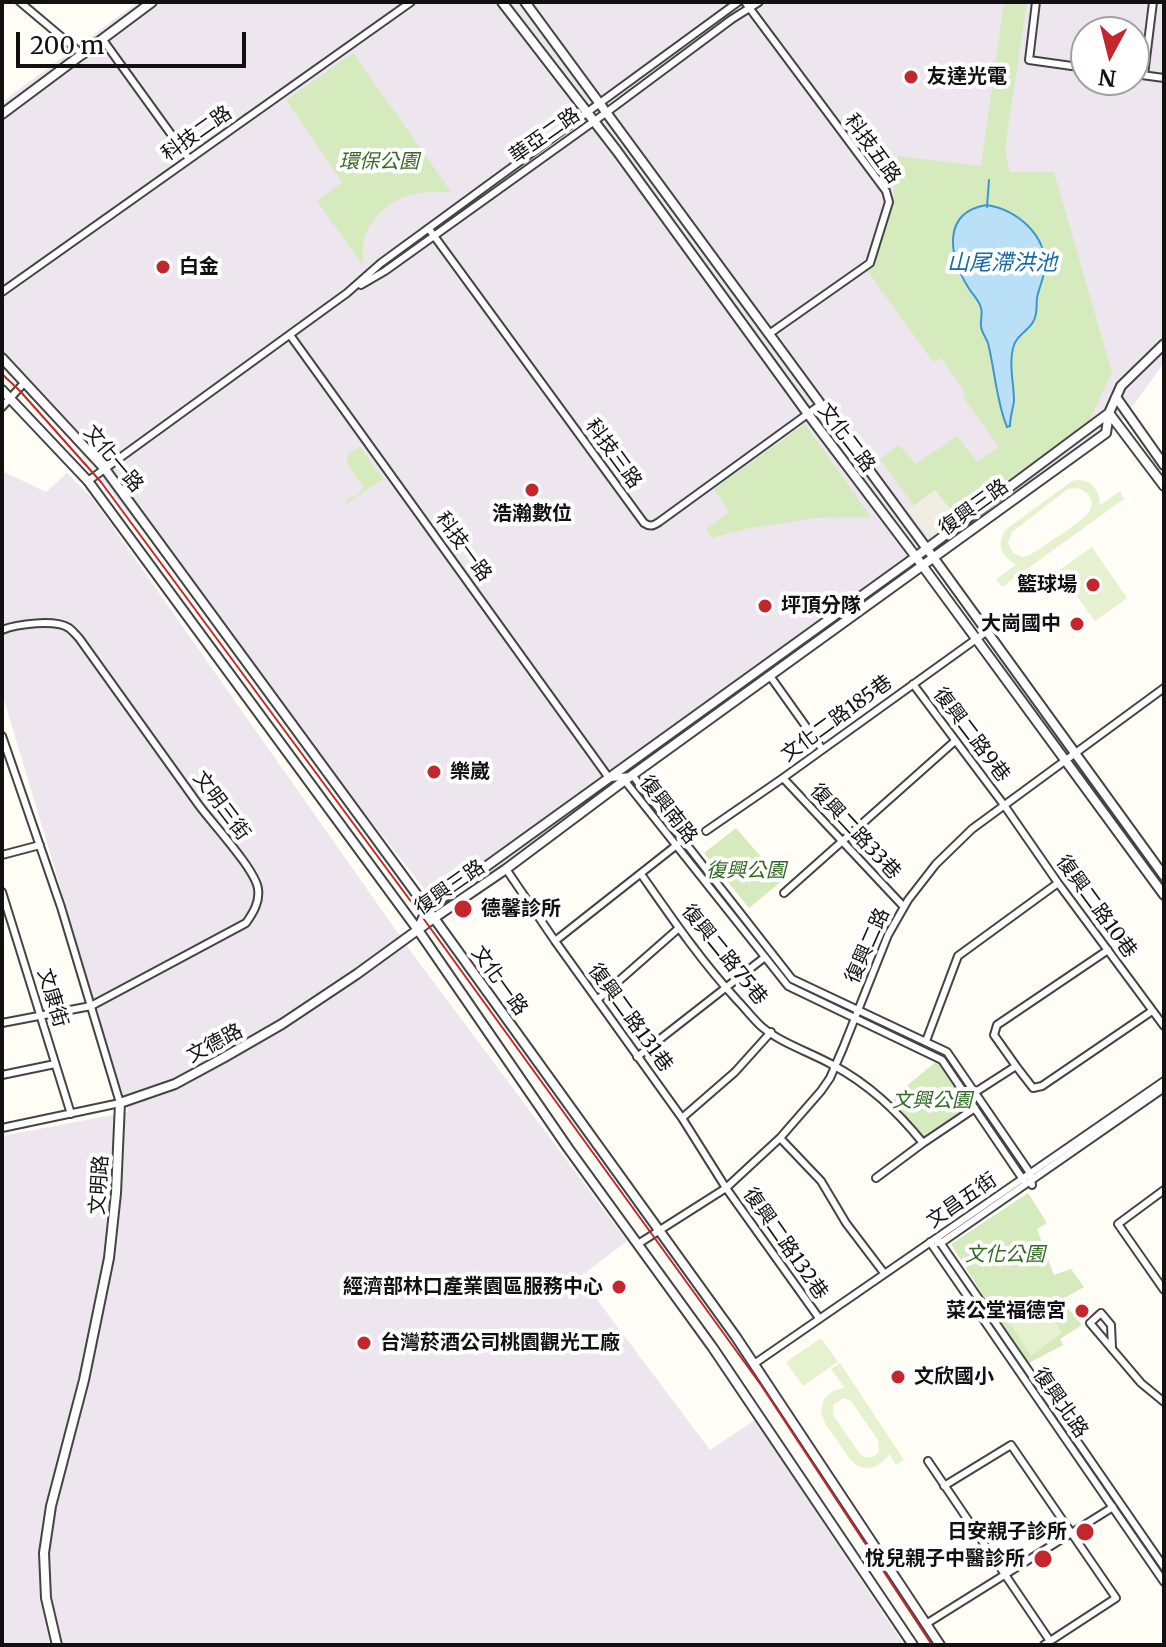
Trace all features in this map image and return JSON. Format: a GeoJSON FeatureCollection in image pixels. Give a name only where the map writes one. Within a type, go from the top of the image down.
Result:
{"type":"FeatureCollection","features":[{"type":"Feature","properties":{"kind":"street"},"geometry":{"type":"LineString","coordinates":[[20,2],[83,55]]}},
{"type":"Feature","properties":{"kind":"street"},"geometry":{"type":"LineString","coordinates":[[2,114],[152,2]]}},
{"type":"Feature","properties":{"kind":"street","name":"科技二路"},"geometry":{"type":"LineString","coordinates":[[2,292],[411,2]]}},
{"type":"Feature","properties":{"kind":"street","name":"文化二路"},"geometry":{"type":"LineString","coordinates":[[502,2],[1164,895]]}},
{"type":"Feature","properties":{"kind":"street","name":"文化二路"},"geometry":{"type":"LineString","coordinates":[[525,2],[1164,876]]}},
{"type":"Feature","properties":{"kind":"street","name":"華亞二路"},"geometry":{"type":"LineString","coordinates":[[88,481],[347,293],[385,271],[587,113],[738,2]]}},
{"type":"Feature","properties":{"kind":"street","name":"華亞二路"},"geometry":{"type":"LineString","coordinates":[[432,232],[607,112],[747,5],[759,2]]}},
{"type":"Feature","properties":{"kind":"street"},"geometry":{"type":"LineString","coordinates":[[1036,2],[1029,60],[1070,66]]}},
{"type":"Feature","properties":{"kind":"street"},"geometry":{"type":"LineString","coordinates":[[1150,26],[1153,2]]}},
{"type":"Feature","properties":{"kind":"street","name":"科技五路"},"geometry":{"type":"LineString","coordinates":[[747,5],[886,191],[889,202],[870,263],[769,334]]}},
{"type":"Feature","properties":{"kind":"street"},"geometry":{"type":"LineString","coordinates":[[103,40],[189,159]]}},
{"type":"Feature","properties":{"kind":"street","name":"科技三路"},"geometry":{"type":"LineString","coordinates":[[432,232],[648,526],[659,522],[820,405]]}},
{"type":"Feature","properties":{"kind":"street","name":"科技一路"},"geometry":{"type":"LineString","coordinates":[[290,335],[609,778]]}},
{"type":"Feature","properties":{"kind":"street","name":"復興三路"},"geometry":{"type":"LineString","coordinates":[[418,930],[1106,433],[1109,413],[1121,386],[1164,344]]}},
{"type":"Feature","properties":{"kind":"street","name":"文化一路"},"geometry":{"type":"LineString","coordinates":[[2,358],[105,469],[434,918],[754,1364],[940,1645]]}},
{"type":"Feature","properties":{"kind":"street"},"geometry":{"type":"LineString","coordinates":[[2,407],[25,382]]}},
{"type":"Feature","properties":{"kind":"street","name":"文化一路"},"geometry":{"type":"LineString","coordinates":[[2,390],[88,481],[418,930],[568,1148],[713,1348],[913,1645]]}},
{"type":"Feature","properties":{"kind":"street"},"geometry":{"type":"LineString","coordinates":[[1116,397],[1164,465]]}},
{"type":"Feature","properties":{"kind":"street"},"geometry":{"type":"LineString","coordinates":[[1109,413],[1164,486]]}},
{"type":"Feature","properties":{"kind":"street","name":"復興三路"},"geometry":{"type":"LineString","coordinates":[[418,930],[427,909],[1109,413]]}},
{"type":"Feature","properties":{"kind":"street","name":"文明三街"},"geometry":{"type":"LineString","coordinates":[[2,630],[56,624],[69,628],[79,638],[200,806],[254,875],[258,889],[257,902],[246,923],[91,1006]]}},
{"type":"Feature","properties":{"kind":"street","name":"文化二路185巷"},"geometry":{"type":"LineString","coordinates":[[706,831],[986,632]]}},
{"type":"Feature","properties":{"kind":"street"},"geometry":{"type":"LineString","coordinates":[[770,676],[822,749]]}},
{"type":"Feature","properties":{"kind":"street","name":"復興二路9巷"},"geometry":{"type":"LineString","coordinates":[[913,684],[1004,805]]}},
{"type":"Feature","properties":{"kind":"street","name":"復興二路"},"geometry":{"type":"LineString","coordinates":[[638,1244],[726,1188],[780,1138],[821,1091],[835,1066],[888,935],[904,907],[952,847],[1164,688]]}},
{"type":"Feature","properties":{"kind":"street"},"geometry":{"type":"LineString","coordinates":[[700,712],[707,722]]}},
{"type":"Feature","properties":{"kind":"street","name":"文明路"},"geometry":{"type":"LineString","coordinates":[[2,736],[6,759],[40,845],[120,1103],[109,1258],[84,1380],[51,1506],[44,1553],[46,1598],[57,1645]]}},
{"type":"Feature","properties":{"kind":"street"},"geometry":{"type":"LineString","coordinates":[[784,893],[955,741]]}},
{"type":"Feature","properties":{"kind":"street","name":"復興南路"},"geometry":{"type":"LineString","coordinates":[[609,778],[629,778],[684,840],[792,979],[947,1052],[1028,1180]]}},
{"type":"Feature","properties":{"kind":"street","name":"復興南路"},"geometry":{"type":"LineString","coordinates":[[629,778],[676,846],[788,986],[942,1060],[974,1109],[1028,1180]]}},
{"type":"Feature","properties":{"kind":"street","name":"復興二路33巷"},"geometry":{"type":"LineString","coordinates":[[783,778],[904,907]]}},
{"type":"Feature","properties":{"kind":"street","name":"復興二路10巷"},"geometry":{"type":"LineString","coordinates":[[1004,805],[1164,1026]]}},
{"type":"Feature","properties":{"kind":"street"},"geometry":{"type":"LineString","coordinates":[[555,941],[684,840]]}},
{"type":"Feature","properties":{"kind":"street"},"geometry":{"type":"LineString","coordinates":[[2,855],[40,845]]}},
{"type":"Feature","properties":{"kind":"street","name":"復興二路131巷"},"geometry":{"type":"LineString","coordinates":[[506,869],[682,1118],[726,1188]]}},
{"type":"Feature","properties":{"kind":"street","name":"復興二路75巷"},"geometry":{"type":"LineString","coordinates":[[641,874],[679,928],[762,1026],[835,1066],[878,1094],[923,1143]]}},
{"type":"Feature","properties":{"kind":"street"},"geometry":{"type":"LineString","coordinates":[[926,1041],[958,956],[1058,883]]}},
{"type":"Feature","properties":{"kind":"street","name":"文康街"},"geometry":{"type":"LineString","coordinates":[[2,892],[71,1114]]}},
{"type":"Feature","properties":{"kind":"street"},"geometry":{"type":"LineString","coordinates":[[597,1000],[679,928]]}},
{"type":"Feature","properties":{"kind":"street","name":"文德路"},"geometry":{"type":"LineString","coordinates":[[2,1128],[120,1103],[175,1084],[255,1041],[418,930]]}},
{"type":"Feature","properties":{"kind":"street"},"geometry":{"type":"LineString","coordinates":[[1108,950],[997,1025],[994,1035],[1016,1066],[1033,1088],[1042,1086],[1152,1011]]}},
{"type":"Feature","properties":{"kind":"street"},"geometry":{"type":"LineString","coordinates":[[637,1057],[765,957]]}},
{"type":"Feature","properties":{"kind":"street"},"geometry":{"type":"LineString","coordinates":[[829,1005],[833,998]]}},
{"type":"Feature","properties":{"kind":"street"},"geometry":{"type":"LineString","coordinates":[[2,1023],[91,1006]]}},
{"type":"Feature","properties":{"kind":"street"},"geometry":{"type":"LineString","coordinates":[[682,1118],[735,1072],[771,1032]]}},
{"type":"Feature","properties":{"kind":"street"},"geometry":{"type":"LineString","coordinates":[[2,1075],[55,1064]]}},
{"type":"Feature","properties":{"kind":"street"},"geometry":{"type":"LineString","coordinates":[[974,1093],[1016,1066]]}},
{"type":"Feature","properties":{"kind":"street","name":"文昌五街"},"geometry":{"type":"LineString","coordinates":[[1028,1180],[1164,1081]]}},
{"type":"Feature","properties":{"kind":"street","name":"文昌五街"},"geometry":{"type":"LineString","coordinates":[[754,1364],[884,1273],[1164,1088]]}},
{"type":"Feature","properties":{"kind":"street"},"geometry":{"type":"LineString","coordinates":[[876,1178],[981,1104]]}},
{"type":"Feature","properties":{"kind":"street"},"geometry":{"type":"LineString","coordinates":[[780,1138],[821,1181],[846,1223],[884,1273]]}},
{"type":"Feature","properties":{"kind":"street","name":"復興二路132巷"},"geometry":{"type":"LineString","coordinates":[[726,1188],[819,1318]]}},
{"type":"Feature","properties":{"kind":"street"},"geometry":{"type":"LineString","coordinates":[[1164,1190],[1118,1224],[1164,1290]]}},
{"type":"Feature","properties":{"kind":"street","name":"復興北路"},"geometry":{"type":"LineString","coordinates":[[936,1241],[1139,1538],[1164,1582]]}},
{"type":"Feature","properties":{"kind":"street"},"geometry":{"type":"LineString","coordinates":[[1112,1348],[1111,1325],[1101,1313],[1090,1323],[1141,1383],[1164,1402]]}},
{"type":"Feature","properties":{"kind":"street"},"geometry":{"type":"LineString","coordinates":[[928,1461],[944,1486],[1004,1575],[1047,1643],[1116,1598],[1011,1445],[944,1486]]}},
{"type":"Feature","properties":{"kind":"street"},"geometry":{"type":"LineString","coordinates":[[926,1624],[1116,1505]]}},
{"type":"Feature","properties":{"kind":"street","name":"復興北路"},"geometry":{"type":"LineString","coordinates":[[1139,1538],[1164,1567]]}},
{"type":"Feature","properties":{"kind":"shaded area"},"geometry":{"type":"Polygon","coordinates":[[[138,2],[1164,2],[1164,363],[1124,418],[1036,483],[944,544],[633,776],[441,910],[2,353],[2,102],[138,2]]]}},
{"type":"Feature","properties":{"kind":"shaded area"},"geometry":{"type":"Polygon","coordinates":[[[2,471],[46,492],[67,473],[93,499],[412,953],[627,1241],[580,1277],[710,1450],[755,1420],[904,1645],[2,1645],[2,1136],[128,1112],[2,693],[2,471]]]}},
{"type":"Feature","properties":{"kind":"shaded area"},"geometry":{"type":"Polygon","coordinates":[[[935,490],[957,518],[932,536],[908,510],[935,490]]]}},
{"type":"Feature","properties":{"kind":"green space"},"geometry":{"type":"Polygon","coordinates":[[[1004,2],[1027,2],[1005,149],[1010,172],[1054,172],[1112,372],[1088,424],[957,518],[935,490],[914,506],[880,459],[899,445],[916,464],[957,436],[977,462],[999,447],[963,397],[966,393],[941,358],[933,362],[867,270],[874,265],[892,204],[898,156],[981,166],[1004,2]]]}},
{"type":"Feature","properties":{"kind":"green space","name":"環保公園"},"geometry":{"type":"Polygon","coordinates":[[[353,53],[452,193],[414,194],[389,205],[366,233],[363,265],[317,201],[342,182],[286,100],[353,53]]]}},
{"type":"Feature","properties":{"kind":"green space"},"geometry":{"type":"Polygon","coordinates":[[[805,424],[871,517],[815,518],[745,529],[712,538],[706,529],[729,512],[714,489],[805,424]]]}},
{"type":"Feature","properties":{"kind":"green space"},"geometry":{"type":"Polygon","coordinates":[[[360,447],[383,479],[345,505],[348,499],[359,494],[363,485],[349,467],[347,459],[351,452],[360,447]]]}},
{"type":"Feature","properties":{"kind":"green space"},"geometry":{"type":"Polygon","coordinates":[[[1082,480],[1091,484],[1097,490],[1100,505],[1120,491],[1124,499],[1002,587],[996,579],[1016,565],[1002,550],[1005,530],[1072,481],[1082,480]],[[1068,489],[1012,532],[1008,543],[1013,553],[1023,557],[1030,555],[1085,516],[1092,503],[1087,493],[1080,489],[1068,489]]]}},
{"type":"Feature","properties":{"kind":"green space","name":"籃球場"},"geometry":{"type":"Polygon","coordinates":[[[1092,547],[1127,598],[1095,621],[1058,571],[1092,547]]]}},
{"type":"Feature","properties":{"kind":"green space","name":"復興公園"},"geometry":{"type":"Polygon","coordinates":[[[736,828],[782,881],[749,908],[704,853],[736,828]]]}},
{"type":"Feature","properties":{"kind":"green space","name":"文興公園"},"geometry":{"type":"Polygon","coordinates":[[[938,1060],[969,1109],[923,1139],[892,1098],[938,1060]]]}},
{"type":"Feature","properties":{"kind":"green space","name":"文化公園"},"geometry":{"type":"Polygon","coordinates":[[[1028,1193],[1047,1223],[1037,1229],[1054,1275],[1071,1269],[1084,1287],[1061,1300],[1082,1325],[1060,1339],[1063,1345],[1029,1363],[951,1244],[1028,1193]]]}},
{"type":"Feature","properties":{"kind":"green space"},"geometry":{"type":"Polygon","coordinates":[[[1040,1297],[1062,1333],[1031,1356],[1009,1321],[1040,1297]]]}},
{"type":"Feature","properties":{"kind":"green space"},"geometry":{"type":"Polygon","coordinates":[[[821,1338],[838,1362],[803,1386],[786,1362],[821,1338]]]}},
{"type":"Feature","properties":{"kind":"green space"},"geometry":{"type":"Polygon","coordinates":[[[840,1363],[904,1460],[896,1465],[889,1454],[877,1465],[867,1468],[856,1465],[848,1456],[823,1418],[823,1401],[834,1391],[845,1388],[831,1369],[840,1363]],[[844,1398],[834,1404],[833,1415],[860,1454],[873,1457],[879,1451],[878,1440],[851,1401],[844,1398]]]}},
{"type":"Feature","properties":{"kind":"water","name":"山尾滯洪池"},"geometry":{"type":"Polygon","coordinates":[[[987,205],[1009,212],[1028,226],[1041,245],[1044,256],[1045,268],[1036,316],[1015,342],[1012,352],[1014,401],[1010,426],[1007,427],[988,343],[981,328],[981,308],[961,275],[954,250],[953,237],[962,217],[972,209],[987,205]]]}},
{"type":"Feature","properties":{"kind":"waterway"},"geometry":{"type":"LineString","coordinates":[[987,207],[989,180]]}},
{"type":"Feature","properties":{"kind":"railway"},"geometry":{"type":"LineString","coordinates":[[2,374],[101,482],[418,911],[761,1385],[932,1645]]}},
{"type":"Feature","properties":{"kind":"place","name":"友達光電"},"geometry":{"type":"Point","coordinates":[911,77]}},
{"type":"Feature","properties":{"kind":"place","name":"白金"},"geometry":{"type":"Point","coordinates":[163,267]}},
{"type":"Feature","properties":{"kind":"place","name":"浩瀚數位"},"geometry":{"type":"Point","coordinates":[532,490]}},
{"type":"Feature","properties":{"kind":"place","name":"籃球場"},"geometry":{"type":"Point","coordinates":[1093,585]}},
{"type":"Feature","properties":{"kind":"place","name":"坪頂分隊"},"geometry":{"type":"Point","coordinates":[765,606]}},
{"type":"Feature","properties":{"kind":"place","name":"大崗國中"},"geometry":{"type":"Point","coordinates":[1077,624]}},
{"type":"Feature","properties":{"kind":"place","name":"樂崴"},"geometry":{"type":"Point","coordinates":[434,772]}},
{"type":"Feature","properties":{"kind":"place","name":"德馨診所"},"geometry":{"type":"Point","coordinates":[463,909]}},
{"type":"Feature","properties":{"kind":"place","name":"經濟部林口產業園區服務中心"},"geometry":{"type":"Point","coordinates":[619,1287]}},
{"type":"Feature","properties":{"kind":"place","name":"菜公堂福德宮"},"geometry":{"type":"Point","coordinates":[1082,1311]}},
{"type":"Feature","properties":{"kind":"place","name":"台灣菸酒公司桃園觀光工廠"},"geometry":{"type":"Point","coordinates":[364,1343]}},
{"type":"Feature","properties":{"kind":"place","name":"文欣國小"},"geometry":{"type":"Point","coordinates":[898,1377]}},
{"type":"Feature","properties":{"kind":"place","name":"日安親子診所"},"geometry":{"type":"Point","coordinates":[1085,1532]}},
{"type":"Feature","properties":{"kind":"place","name":"悅兒親子中醫診所"},"geometry":{"type":"Point","coordinates":[1043,1559]}}]}
